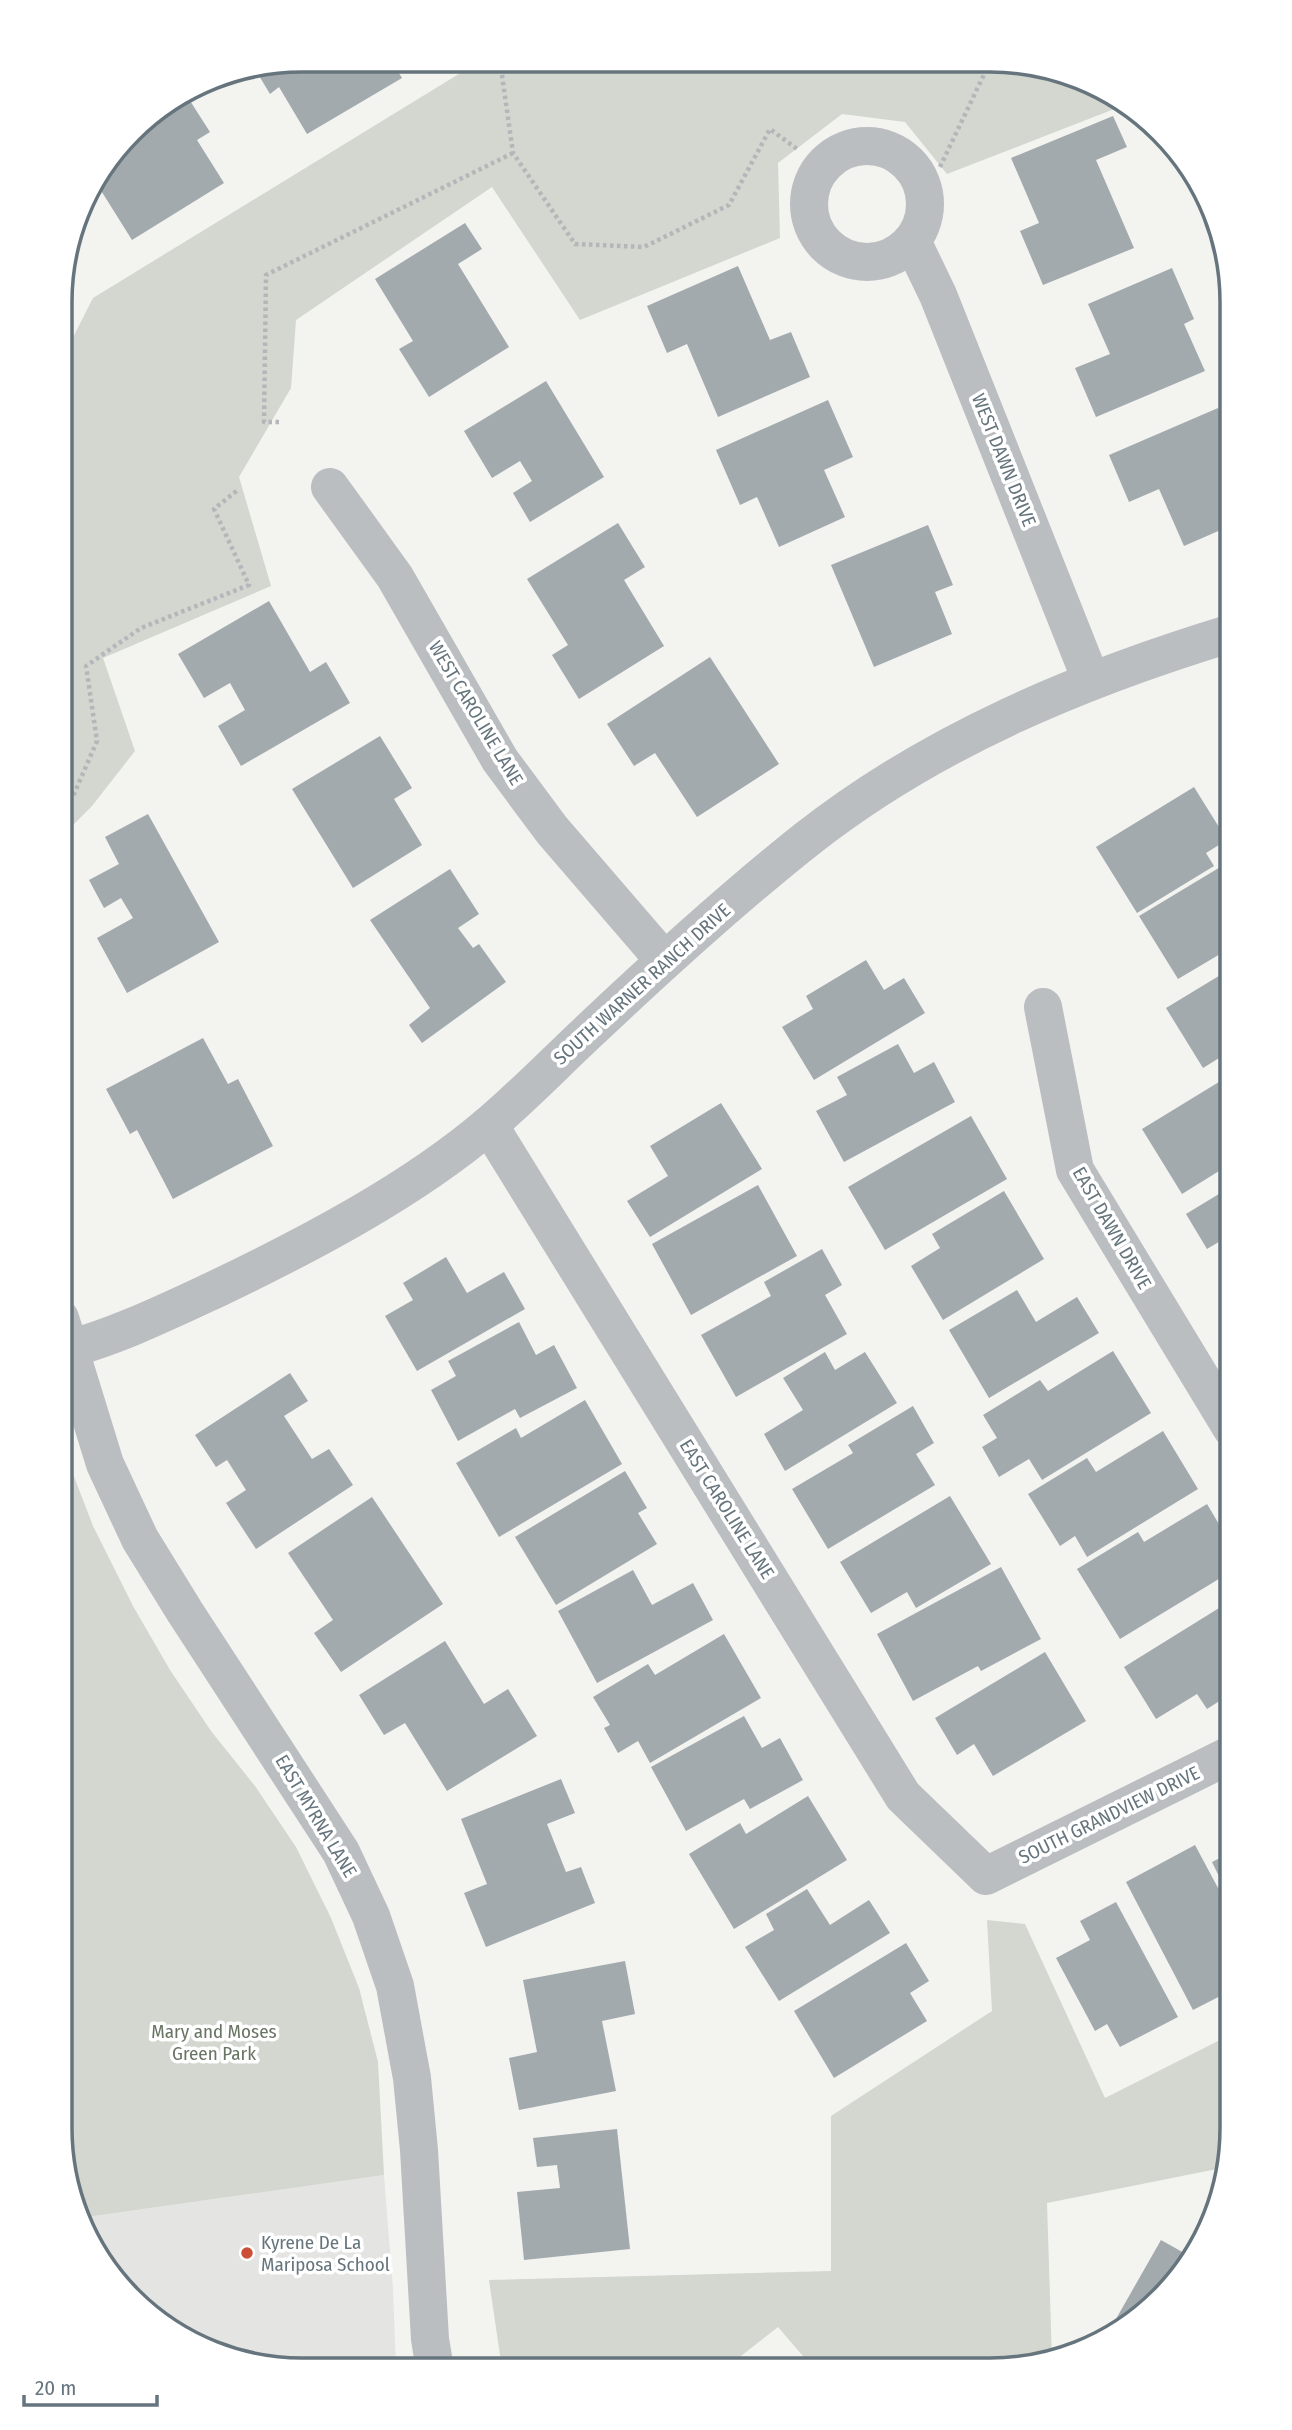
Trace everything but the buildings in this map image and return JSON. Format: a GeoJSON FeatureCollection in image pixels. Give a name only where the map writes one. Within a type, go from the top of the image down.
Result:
{"type":"FeatureCollection","features":[{"type":"Feature","properties":{"kind":"street","name":"WEST DAWN DRIVE"},"geometry":{"type":"LineString","coordinates":[[912,241],[943,307],[1091,680]]}},
{"type":"Feature","properties":{"kind":"street","name":"WEST CAROLINE LANE"},"geometry":{"type":"LineString","coordinates":[[330,486],[395,577],[500,760],[552,830],[664,960]]}},
{"type":"Feature","properties":{"kind":"street","name":"SOUTH WARNER RANCH DRIVE"},"geometry":{"type":"LineString","coordinates":[[72,1336],[184,1304],[259,1268],[407,1185],[489,1125],[664,960],[807,839],[892,779],[1020,711],[1091,680],[1220,638]]}},
{"type":"Feature","properties":{"kind":"street","name":"EAST DAWN DRIVE"},"geometry":{"type":"LineString","coordinates":[[1043,1007],[1075,1170],[1220,1409]]}},
{"type":"Feature","properties":{"kind":"street","name":"EAST CAROLINE LANE"},"geometry":{"type":"LineString","coordinates":[[489,1125],[904,1796],[986,1876]]}},
{"type":"Feature","properties":{"kind":"street","name":"EAST MYRNA LANE"},"geometry":{"type":"LineString","coordinates":[[72,1366],[105,1464],[140,1539],[341,1852],[371,1916],[395,1986],[412,2078],[433,2358]]}},
{"type":"Feature","properties":{"kind":"street","name":"SOUTH GRANDVIEW DRIVE"},"geometry":{"type":"LineString","coordinates":[[986,1876],[1220,1760]]}},
{"type":"Feature","properties":{"kind":"path"},"geometry":{"type":"LineString","coordinates":[[502,72],[513,152],[575,244],[644,247],[729,205],[770,129],[797,149]]}},
{"type":"Feature","properties":{"kind":"path"},"geometry":{"type":"LineString","coordinates":[[940,167],[985,72]]}},
{"type":"Feature","properties":{"kind":"path"},"geometry":{"type":"LineString","coordinates":[[279,422],[264,422],[266,275],[513,152]]}},
{"type":"Feature","properties":{"kind":"path"},"geometry":{"type":"LineString","coordinates":[[72,799],[97,741],[86,666],[141,628],[249,585],[214,509],[239,489]]}},
{"type":"Feature","properties":{"kind":"shaded area","name":"Kyrene De La Mariposa School"},"geometry":{"type":"Polygon","coordinates":[[[384,2175],[396,2358],[271,2356],[214,2341],[162,2311],[139,2291],[119,2268],[90,2217],[384,2175]]]}},
{"type":"Feature","properties":{"kind":"green space"},"geometry":{"type":"Polygon","coordinates":[[[462,72],[991,72],[1035,76],[1064,84],[1092,95],[1115,109],[947,174],[905,122],[842,114],[778,163],[780,238],[580,320],[492,187],[296,320],[291,388],[239,477],[271,586],[103,658],[135,751],[92,806],[72,826],[72,339],[93,298],[462,72]]]}},
{"type":"Feature","properties":{"kind":"green space","name":"Mary and Moses Green Park"},"geometry":{"type":"Polygon","coordinates":[[[72,1471],[93,1526],[133,1606],[170,1670],[296,1847],[331,1918],[359,1988],[378,2062],[384,2175],[90,2217],[74,2159],[72,2129],[72,1471]]]}},
{"type":"Feature","properties":{"kind":"green space"},"geometry":{"type":"Polygon","coordinates":[[[987,1920],[1025,1924],[1105,2098],[1220,2040],[1220,2144],[1216,2169],[1047,2203],[1052,2349],[1006,2358],[805,2358],[778,2327],[738,2358],[500,2358],[489,2280],[831,2271],[831,2116],[992,2011],[987,1920]]]}},
{"type":"Feature","properties":{"kind":"place","name":"Kyrene De La Mariposa School"},"geometry":{"type":"Point","coordinates":[247,2253]}}]}
